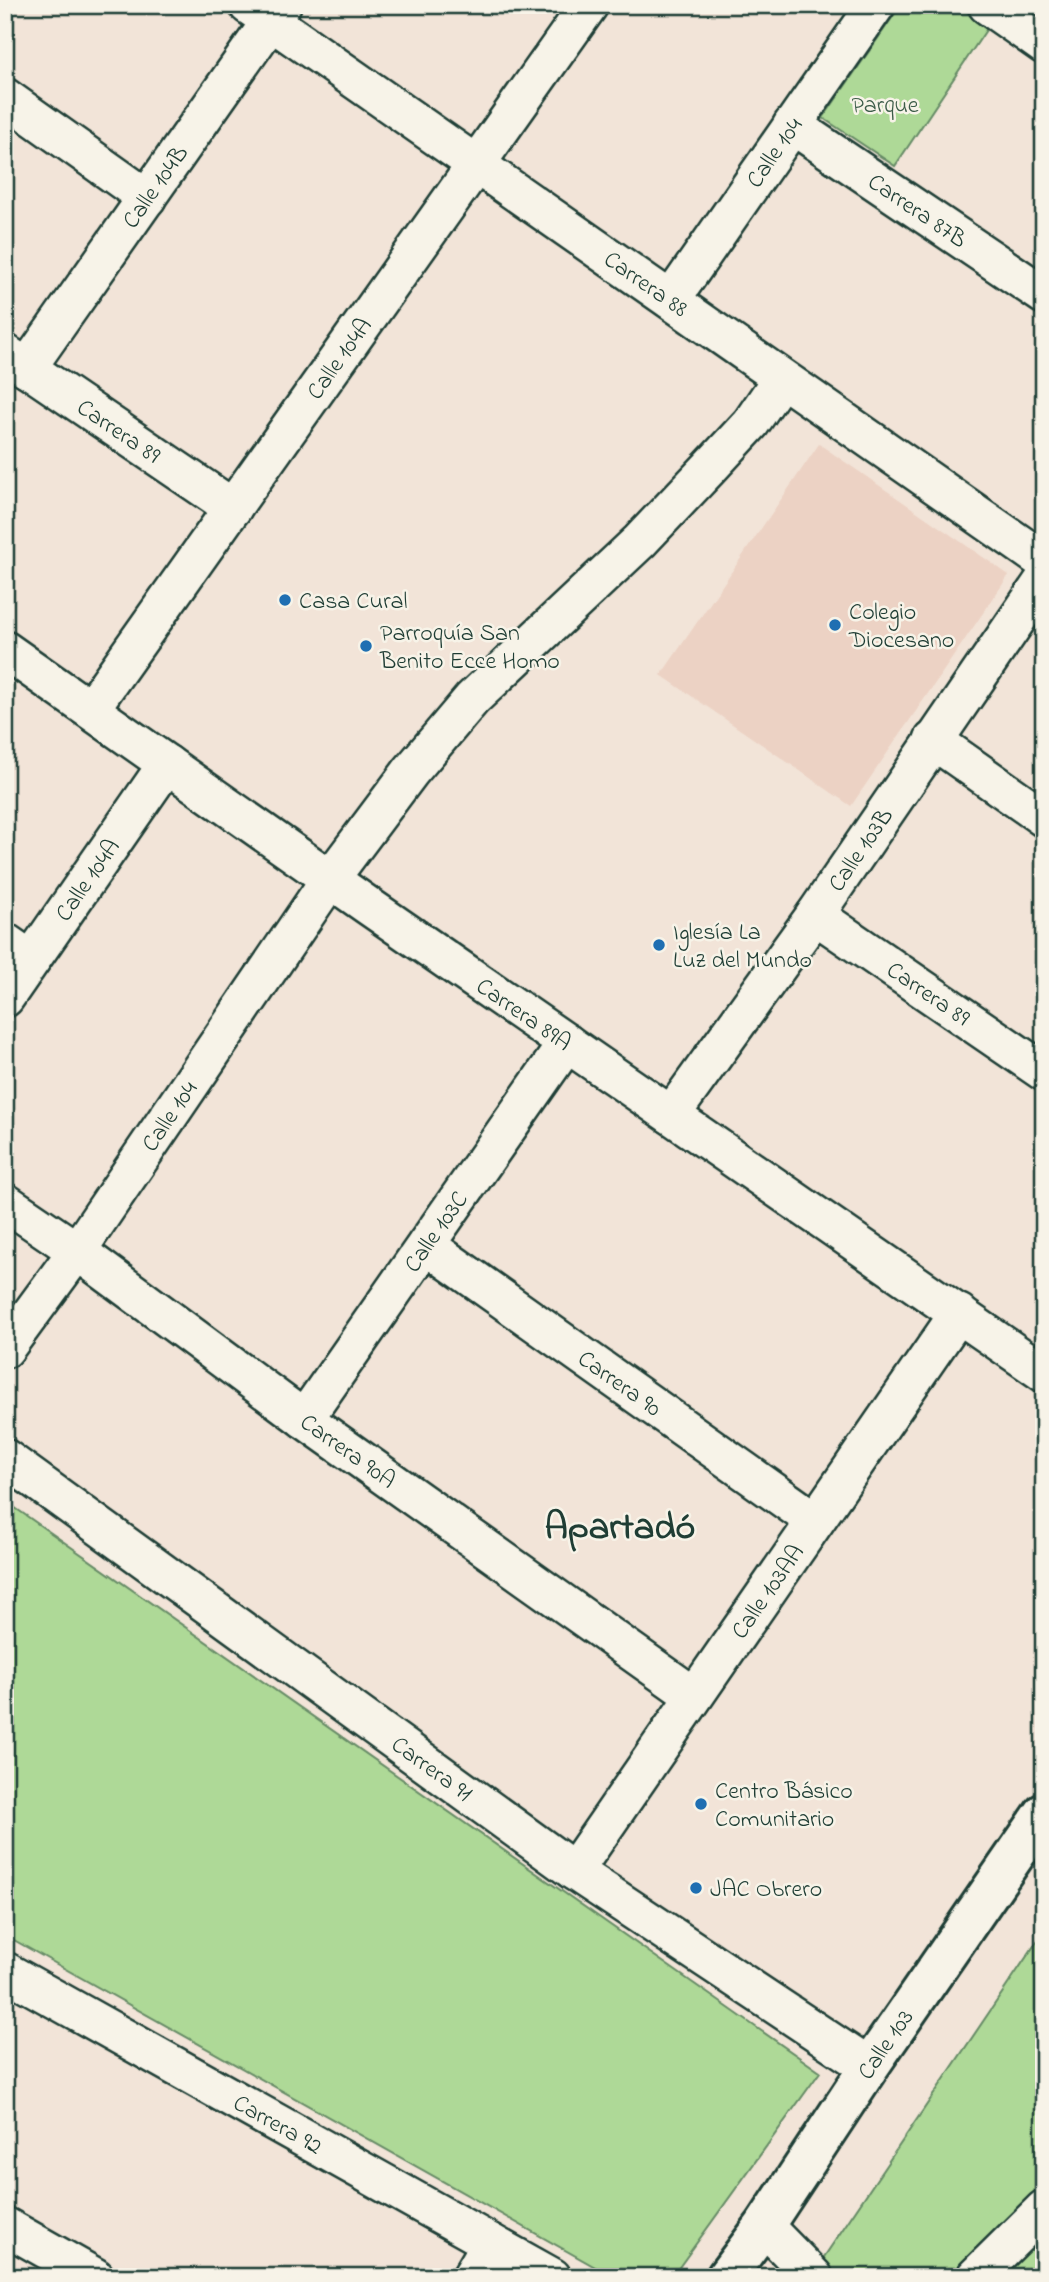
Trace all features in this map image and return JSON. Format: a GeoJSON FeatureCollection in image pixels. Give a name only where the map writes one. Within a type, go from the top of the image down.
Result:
{"type":"FeatureCollection","features":[{"type":"Feature","properties":{"kind":"street","name":"Calle 104A"},"geometry":{"type":"LineString","coordinates":[[90,709],[589,5]]}},
{"type":"Feature","properties":{"kind":"street","name":"Calle 104"},"geometry":{"type":"LineString","coordinates":[[671,300],[876,5]]}},
{"type":"Feature","properties":{"kind":"street"},"geometry":{"type":"LineString","coordinates":[[987,5],[1044,45]]}},
{"type":"Feature","properties":{"kind":"street","name":"Carrera 88"},"geometry":{"type":"LineString","coordinates":[[267,11],[477,164],[1044,561]]}},
{"type":"Feature","properties":{"kind":"street","name":"Calle 104B"},"geometry":{"type":"LineString","coordinates":[[16,360],[147,198],[267,11]]}},
{"type":"Feature","properties":{"kind":"street"},"geometry":{"type":"LineString","coordinates":[[5,97],[147,198]]}},
{"type":"Feature","properties":{"kind":"street","name":"Carrera 87B"},"geometry":{"type":"LineString","coordinates":[[793,125],[1044,295]]}},
{"type":"Feature","properties":{"kind":"street","name":"Carrera 89"},"geometry":{"type":"LineString","coordinates":[[16,360],[233,508]]}},
{"type":"Feature","properties":{"kind":"street","name":"Calle 104"},"geometry":{"type":"LineString","coordinates":[[5,1349],[77,1251],[330,879],[411,771],[472,699],[640,541],[751,423],[781,379]]}},
{"type":"Feature","properties":{"kind":"street","name":"Calle 103B"},"geometry":{"type":"LineString","coordinates":[[671,1115],[815,915],[1044,580]]}},
{"type":"Feature","properties":{"kind":"street","name":"Carrera 89A"},"geometry":{"type":"LineString","coordinates":[[5,650],[330,879],[1044,1373]]}},
{"type":"Feature","properties":{"kind":"street"},"geometry":{"type":"LineString","coordinates":[[933,740],[1044,818]]}},
{"type":"Feature","properties":{"kind":"street","name":"Calle 104A"},"geometry":{"type":"LineString","coordinates":[[5,998],[18,951],[167,764]]}},
{"type":"Feature","properties":{"kind":"street","name":"Carrera 89"},"geometry":{"type":"LineString","coordinates":[[815,915],[1044,1072]]}},
{"type":"Feature","properties":{"kind":"street","name":"Calle 103C"},"geometry":{"type":"LineString","coordinates":[[304,1419],[567,1043]]}},
{"type":"Feature","properties":{"kind":"street","name":"Carrera 90A"},"geometry":{"type":"LineString","coordinates":[[5,1202],[77,1251],[304,1419],[694,1696]]}},
{"type":"Feature","properties":{"kind":"street","name":"Carrera 90"},"geometry":{"type":"LineString","coordinates":[[426,1245],[815,1521]]}},
{"type":"Feature","properties":{"kind":"street","name":"Calle 103AA"},"geometry":{"type":"LineString","coordinates":[[574,1871],[958,1313]]}},
{"type":"Feature","properties":{"kind":"street","name":"Carrera 91"},"geometry":{"type":"LineString","coordinates":[[5,1458],[574,1871],[869,2067]]}},
{"type":"Feature","properties":{"kind":"street","name":"Calle 103"},"geometry":{"type":"LineString","coordinates":[[726,2277],[764,2226],[869,2067],[1044,1813]]}},
{"type":"Feature","properties":{"kind":"street","name":"Carrera 92"},"geometry":{"type":"LineString","coordinates":[[5,1971],[552,2277]]}},
{"type":"Feature","properties":{"kind":"street"},"geometry":{"type":"LineString","coordinates":[[975,2277],[1044,2209]]}},
{"type":"Feature","properties":{"kind":"street"},"geometry":{"type":"LineString","coordinates":[[5,2226],[95,2277]]}},
{"type":"Feature","properties":{"kind":"street"},"geometry":{"type":"LineString","coordinates":[[764,2226],[814,2277]]}},
{"type":"Feature","properties":{"kind":"street"},"geometry":{"type":"LineString","coordinates":[[471,2277],[491,2243]]}},
{"type":"Feature","properties":{"kind":"shaded area","name":"Colegio Diocesano"},"geometry":{"type":"Polygon","coordinates":[[[819,444],[1009,575],[851,806],[661,675],[819,444]]]}},
{"type":"Feature","properties":{"kind":"green space","name":"Parque"},"geometry":{"type":"Polygon","coordinates":[[[901,5],[957,5],[988,27],[895,166],[823,118],[901,5]]]}},
{"type":"Feature","properties":{"kind":"green space"},"geometry":{"type":"Polygon","coordinates":[[[11,1505],[820,2072],[672,2277],[613,2277],[5,1935],[5,1514],[11,1505]]]}},
{"type":"Feature","properties":{"kind":"green space"},"geometry":{"type":"Polygon","coordinates":[[[1044,1931],[1044,2265],[1032,2277],[832,2277],[820,2263],[1044,1931]]]}},
{"type":"Feature","properties":{"kind":"place","name":"Casa Cural"},"geometry":{"type":"Point","coordinates":[285,600]}},
{"type":"Feature","properties":{"kind":"place","name":"Colegio Diocesano"},"geometry":{"type":"Point","coordinates":[835,625]}},
{"type":"Feature","properties":{"kind":"place","name":"Parroquía San Benito Ecce Homo"},"geometry":{"type":"Point","coordinates":[366,646]}},
{"type":"Feature","properties":{"kind":"place","name":"Iglesía La Luz del Mundo"},"geometry":{"type":"Point","coordinates":[659,945]}},
{"type":"Feature","properties":{"kind":"place","name":"Centro Básico Comunitario"},"geometry":{"type":"Point","coordinates":[701,1804]}},
{"type":"Feature","properties":{"kind":"place","name":"JAC Obrero"},"geometry":{"type":"Point","coordinates":[696,1888]}},
{"type":"Feature","properties":{"kind":"district","name":"Apartadó"},"geometry":{"type":"Point","coordinates":[620,1525]}}]}
